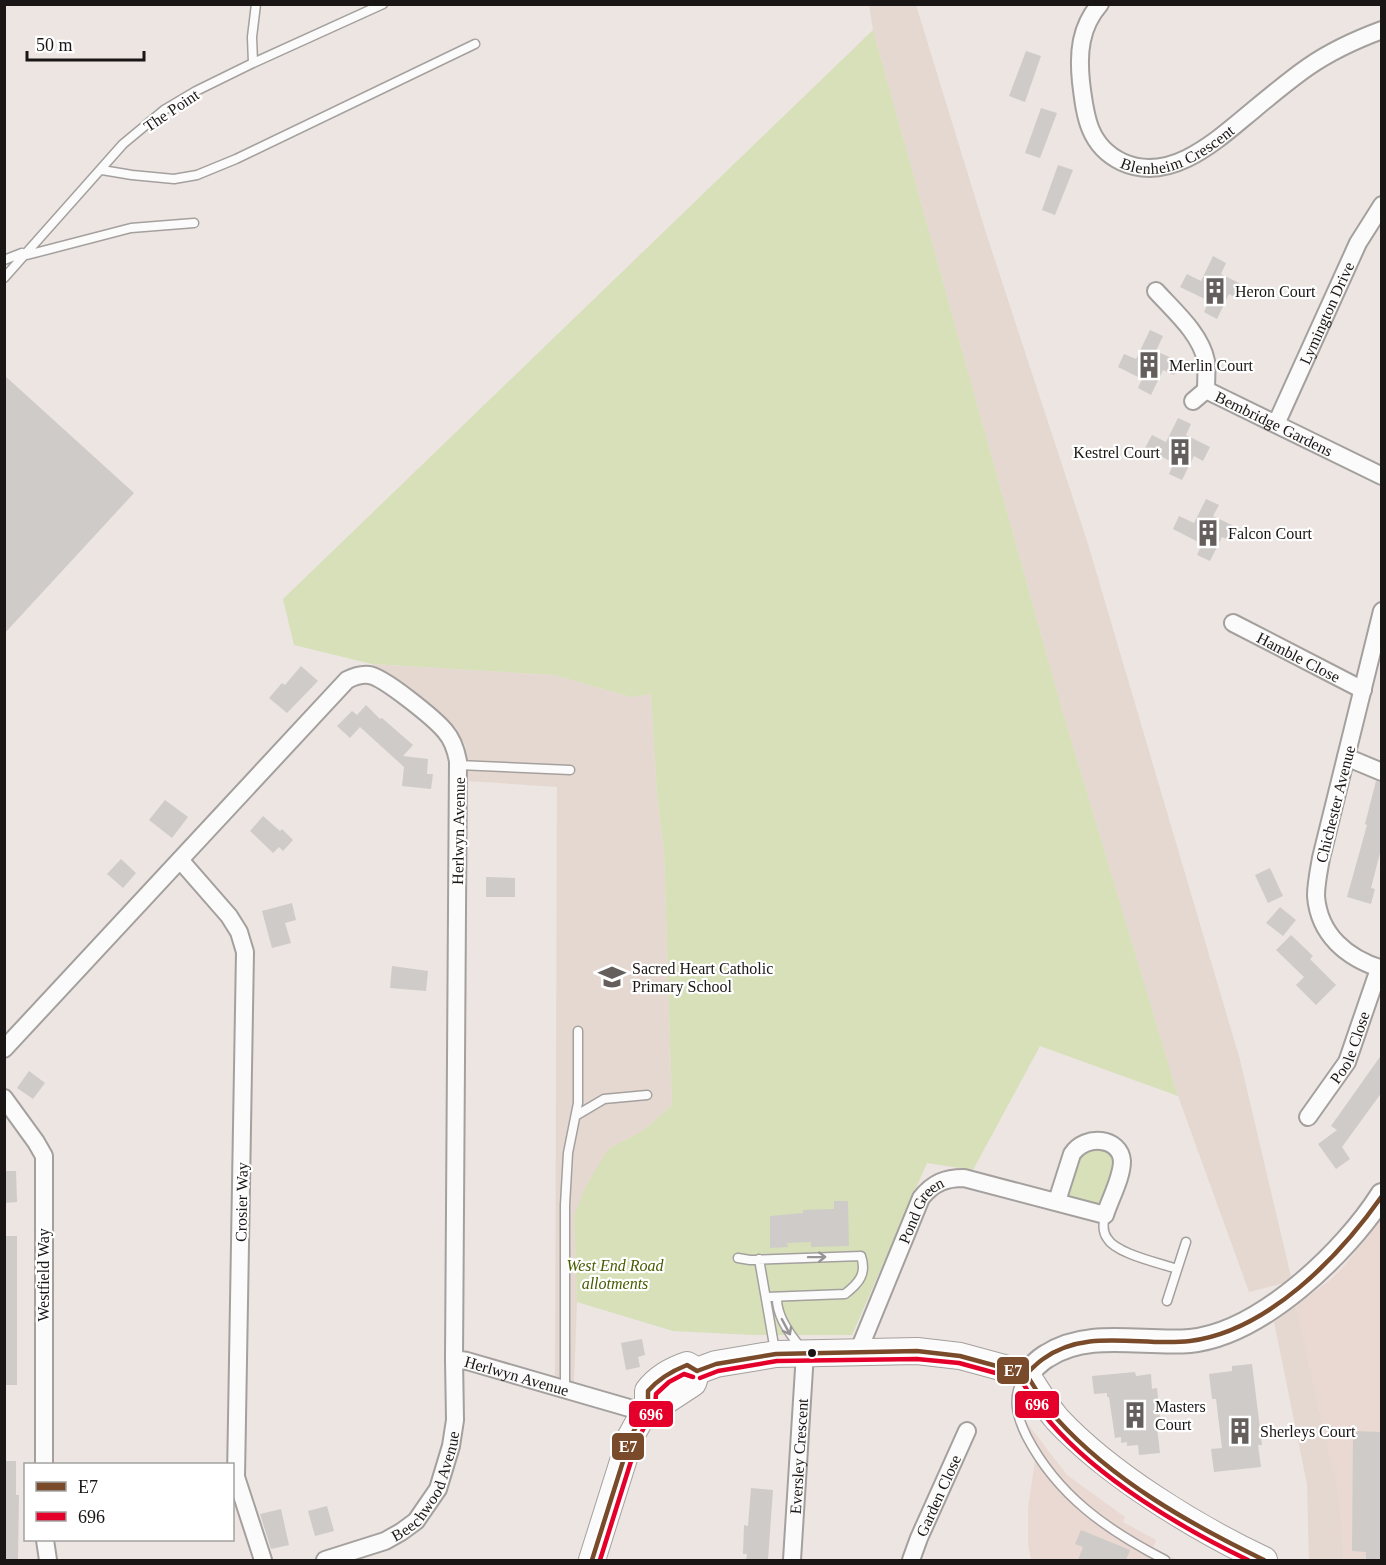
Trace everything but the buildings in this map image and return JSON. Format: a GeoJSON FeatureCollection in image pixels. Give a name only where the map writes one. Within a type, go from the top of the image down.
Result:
{"type":"FeatureCollection","features":[{"type":"Feature","properties":{"kind":"main road"},"geometry":{"type":"LineString","coordinates":[[592,1560],[631,1436],[646,1409],[661,1404],[693,1383],[697,1371],[716,1364],[776,1354],[894,1351],[940,1353],[979,1360],[1026,1374],[1056,1417],[1091,1451],[1178,1512],[1263,1560]]}},
{"type":"Feature","properties":{"kind":"street","name":"Blenheim Crescent"},"geometry":{"type":"LineString","coordinates":[[1100,4],[1088,21],[1080,44],[1079,64],[1084,115],[1094,140],[1103,150],[1113,158],[1138,167],[1154,168],[1169,165],[1198,153],[1232,129],[1306,68],[1340,48],[1382,30]]}},
{"type":"Feature","properties":{"kind":"street","name":"Lymington Drive"},"geometry":{"type":"LineString","coordinates":[[1276,424],[1358,243],[1382,205]]}},
{"type":"Feature","properties":{"kind":"street","name":"Bembridge Gardens"},"geometry":{"type":"LineString","coordinates":[[1156,291],[1196,337],[1202,348],[1206,366],[1199,396],[1276,424],[1382,476]]}},
{"type":"Feature","properties":{"kind":"street","name":"Chichester Avenue"},"geometry":{"type":"LineString","coordinates":[[1380,969],[1354,958],[1334,940],[1325,928],[1316,895],[1321,858],[1382,611]]}},
{"type":"Feature","properties":{"kind":"street","name":"Hamble Close"},"geometry":{"type":"LineString","coordinates":[[1233,623],[1363,690]]}},
{"type":"Feature","properties":{"kind":"street","name":"Herlwyn Avenue"},"geometry":{"type":"LineString","coordinates":[[4,1049],[347,680],[357,675],[372,675],[395,689],[445,730],[455,746],[458,765],[454,1359],[646,1409]]}},
{"type":"Feature","properties":{"kind":"street"},"geometry":{"type":"LineString","coordinates":[[1346,757],[1382,772]]}},
{"type":"Feature","properties":{"kind":"street","name":"Crosier Way"},"geometry":{"type":"LineString","coordinates":[[181,861],[229,916],[239,932],[245,952],[236,1477],[263,1560]]}},
{"type":"Feature","properties":{"kind":"street","name":"Poole Close"},"geometry":{"type":"LineString","coordinates":[[1308,1117],[1347,1062],[1380,969]]}},
{"type":"Feature","properties":{"kind":"street","name":"Westfield Way"},"geometry":{"type":"LineString","coordinates":[[4,1098],[44,1156],[44,1463]]}},
{"type":"Feature","properties":{"kind":"street"},"geometry":{"type":"LineString","coordinates":[[1057,1201],[1072,1154],[1082,1143],[1095,1140],[1114,1146],[1121,1157],[1120,1172],[1105,1215]]}},
{"type":"Feature","properties":{"kind":"street","name":"Pond Green"},"geometry":{"type":"LineString","coordinates":[[858,1352],[921,1198],[939,1181],[964,1178],[1105,1215]]}},
{"type":"Feature","properties":{"kind":"street"},"geometry":{"type":"LineString","coordinates":[[1026,1374],[1046,1356],[1078,1342],[1094,1340],[1193,1341],[1235,1328],[1255,1317],[1312,1276],[1351,1235],[1381,1196]]}},
{"type":"Feature","properties":{"kind":"street","name":"Eversley Crescent"},"geometry":{"type":"LineString","coordinates":[[792,1560],[805,1353]]}},
{"type":"Feature","properties":{"kind":"street","name":"Beechwood Avenue"},"geometry":{"type":"LineString","coordinates":[[325,1560],[385,1541],[401,1532],[416,1521],[438,1488],[451,1446],[455,1420],[454,1359]]}},
{"type":"Feature","properties":{"kind":"street","name":"Garden Close"},"geometry":{"type":"LineString","coordinates":[[911,1560],[967,1431]]}},
{"type":"Feature","properties":{"kind":"street"},"geometry":{"type":"LineString","coordinates":[[45,1541],[48,1560]]}},
{"type":"Feature","properties":{"kind":"lane"},"geometry":{"type":"LineString","coordinates":[[253,63],[252,37],[256,4]]}},
{"type":"Feature","properties":{"kind":"lane","name":"The Point"},"geometry":{"type":"LineString","coordinates":[[4,278],[123,144],[164,110],[196,91],[253,63],[383,4]]}},
{"type":"Feature","properties":{"kind":"lane"},"geometry":{"type":"LineString","coordinates":[[102,170],[163,179],[197,175],[236,159],[475,44]]}},
{"type":"Feature","properties":{"kind":"lane"},"geometry":{"type":"LineString","coordinates":[[4,260],[22,253],[23,256],[131,228],[194,223]]}},
{"type":"Feature","properties":{"kind":"lane"},"geometry":{"type":"LineString","coordinates":[[458,765],[570,770]]}},
{"type":"Feature","properties":{"kind":"lane"},"geometry":{"type":"LineString","coordinates":[[565,1389],[565,1205],[568,1153],[577,1115],[578,1031]]}},
{"type":"Feature","properties":{"kind":"lane"},"geometry":{"type":"LineString","coordinates":[[577,1115],[604,1099],[647,1095]]}},
{"type":"Feature","properties":{"kind":"lane"},"geometry":{"type":"LineString","coordinates":[[1105,1215],[1104,1232],[1111,1245],[1177,1269]]}},
{"type":"Feature","properties":{"kind":"lane"},"geometry":{"type":"LineString","coordinates":[[1167,1301],[1186,1242]]}},
{"type":"Feature","properties":{"kind":"lane"},"geometry":{"type":"LineString","coordinates":[[738,1258],[750,1260],[861,1256],[864,1266],[862,1275],[854,1287],[845,1294],[767,1297]]}},
{"type":"Feature","properties":{"kind":"lane"},"geometry":{"type":"LineString","coordinates":[[759,1259],[776,1354]]}},
{"type":"Feature","properties":{"kind":"lane"},"geometry":{"type":"LineString","coordinates":[[777,1297],[777,1308],[793,1338],[805,1353]]}},
{"type":"Feature","properties":{"kind":"lane"},"geometry":{"type":"LineString","coordinates":[[1026,1374],[1017,1391],[1016,1401],[1020,1423],[1036,1454],[1058,1484],[1093,1517],[1132,1543],[1165,1560]]}},
{"type":"Feature","properties":{"kind":"shaded area"},"geometry":{"type":"Polygon","coordinates":[[[869,5],[916,5],[986,233],[1088,544],[1240,1060],[1292,1281],[1249,1292],[1178,1096],[1061,706],[873,30],[869,5]]]}},
{"type":"Feature","properties":{"kind":"shaded area","name":"Sacred Heart Catholic Primary School"},"geometry":{"type":"Polygon","coordinates":[[[372,664],[554,675],[631,697],[651,694],[657,795],[664,850],[672,1105],[644,1130],[608,1149],[574,1216],[577,1302],[574,1382],[555,1376],[557,787],[468,781],[466,748],[457,729],[372,664]]]}},
{"type":"Feature","properties":{"kind":"shaded area"},"geometry":{"type":"Polygon","coordinates":[[[1381,1214],[1381,1560],[1344,1560],[1339,1496],[1296,1306],[1343,1267],[1372,1231],[1381,1214]]]}},
{"type":"Feature","properties":{"kind":"shaded area"},"geometry":{"type":"Polygon","coordinates":[[[1296,1306],[1339,1496],[1344,1560],[1309,1560],[1307,1484],[1274,1322],[1296,1306]]]}},
{"type":"Feature","properties":{"kind":"shaded area"},"geometry":{"type":"Polygon","coordinates":[[[1022,1410],[1024,1419],[1067,1475],[1125,1517],[1123,1522],[1156,1540],[1153,1548],[1178,1560],[1031,1559],[1028,1545],[1028,1508],[1036,1454],[1017,1411],[1022,1410]]]}},
{"type":"Feature","properties":{"kind":"green space","name":"West End Road allotments"},"geometry":{"type":"Polygon","coordinates":[[[873,30],[1061,706],[1178,1096],[1040,1046],[973,1170],[927,1163],[852,1335],[755,1335],[673,1331],[577,1302],[574,1216],[586,1186],[608,1149],[644,1130],[672,1105],[664,850],[657,795],[651,694],[631,697],[554,675],[372,664],[294,645],[283,599],[873,30]]]}},
{"type":"Feature","properties":{"kind":"green space"},"geometry":{"type":"Polygon","coordinates":[[[1082,1143],[1119,1151],[1105,1215],[1057,1201],[1082,1143]]]}},
{"type":"Feature","properties":{"kind":"transit line","name":"E7"},"geometry":{"type":"LineString","coordinates":[[1026,1374],[1043,1359],[1060,1349],[1078,1344],[1115,1340],[1190,1341],[1219,1334],[1247,1323],[1274,1307],[1323,1266],[1345,1243],[1382,1196]]}},
{"type":"Feature","properties":{"kind":"transit line","name":"E7"},"geometry":{"type":"LineString","coordinates":[[697,1371],[716,1364],[776,1354],[917,1351],[960,1356],[1026,1374],[1057,1419],[1103,1462],[1181,1516],[1264,1560]]}},
{"type":"Feature","properties":{"kind":"transit line","name":"696"},"geometry":{"type":"LineString","coordinates":[[700,1378],[718,1371],[777,1361],[917,1359],[959,1363],[1021,1380],[1050,1422],[1092,1463],[1169,1517],[1248,1560]]}},
{"type":"Feature","properties":{"kind":"transit line","name":"E7"},"geometry":{"type":"LineString","coordinates":[[592,1560],[631,1436],[648,1405],[648,1391],[666,1375],[687,1365],[697,1371]]}},
{"type":"Feature","properties":{"kind":"transit line","name":"696"},"geometry":{"type":"LineString","coordinates":[[600,1560],[638,1439],[655,1407],[656,1394],[669,1382],[684,1374],[693,1377]]}},
{"type":"Feature","properties":{"kind":"place","name":"Heron Court"},"geometry":{"type":"Point","coordinates":[1215,291]}},
{"type":"Feature","properties":{"kind":"place","name":"Merlin Court"},"geometry":{"type":"Point","coordinates":[1149,365]}},
{"type":"Feature","properties":{"kind":"place","name":"Kestrel Court"},"geometry":{"type":"Point","coordinates":[1180,452]}},
{"type":"Feature","properties":{"kind":"place","name":"Falcon Court"},"geometry":{"type":"Point","coordinates":[1208,533]}},
{"type":"Feature","properties":{"kind":"place","name":"Sacred Heart Catholic Primary School"},"geometry":{"type":"Point","coordinates":[612,977]}},
{"type":"Feature","properties":{"kind":"place","name":"Masters Court"},"geometry":{"type":"Point","coordinates":[1135,1415]}},
{"type":"Feature","properties":{"kind":"place","name":"Sherleys Court"},"geometry":{"type":"Point","coordinates":[1240,1431]}}]}
